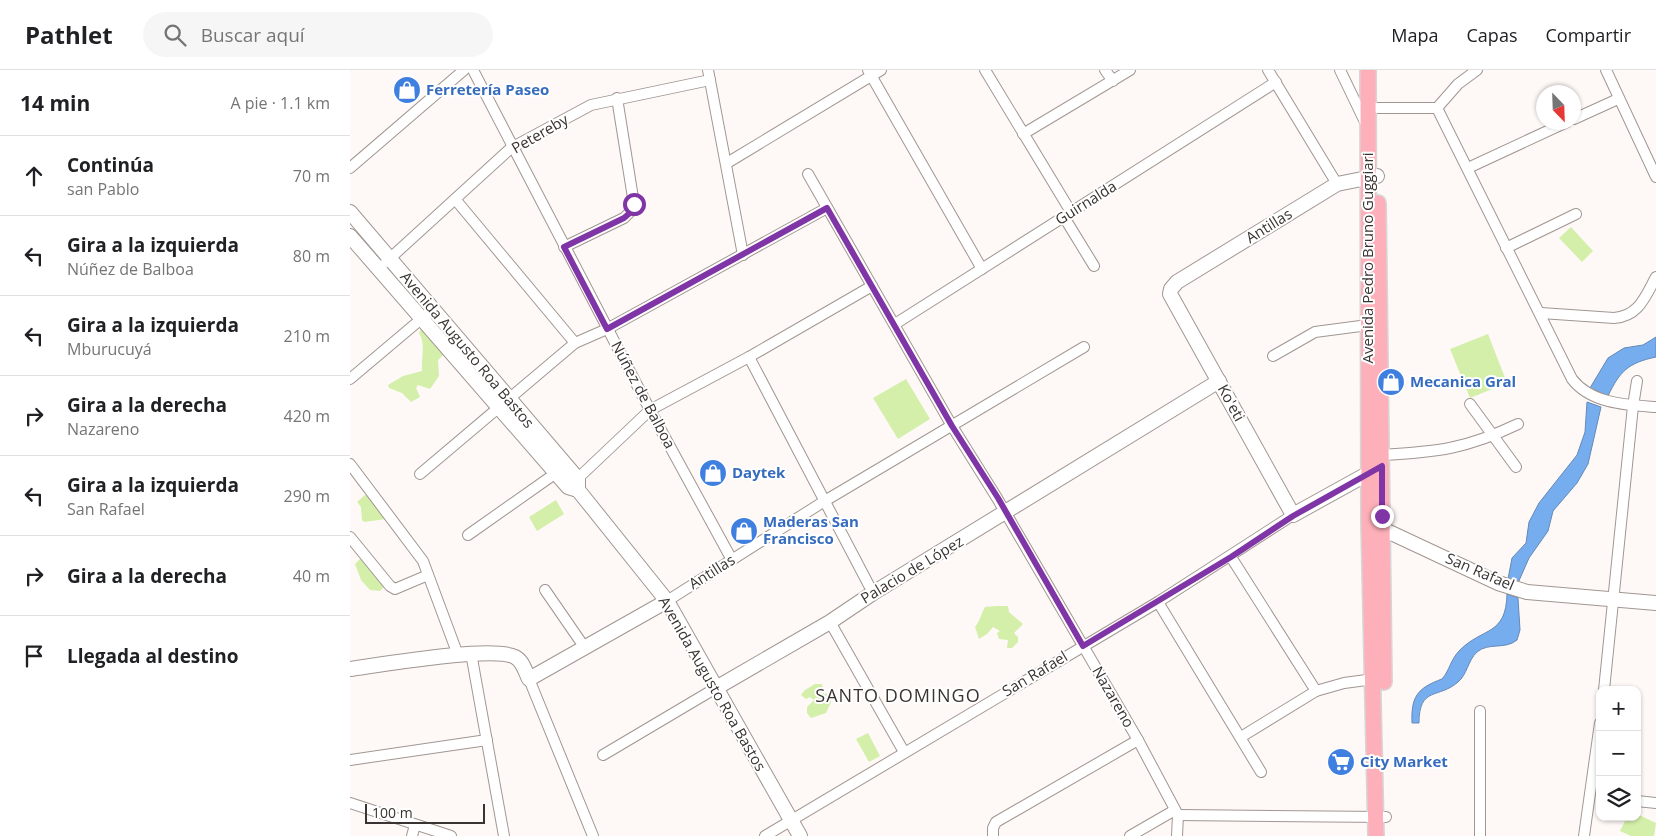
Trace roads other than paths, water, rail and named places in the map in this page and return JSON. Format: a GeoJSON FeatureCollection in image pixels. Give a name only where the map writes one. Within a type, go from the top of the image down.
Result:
{"type":"FeatureCollection","features":[{"type":"Feature","properties":{"kind":"main road","name":"Avenida Pedro Bruno Guggiari"},"geometry":{"type":"LineString","coordinates":[[1368,70],[1368,127],[1372,177],[1377,464],[1374,679],[1381,817],[1386,836]]}},
{"type":"Feature","properties":{"kind":"main road","name":"Avenida Pedro Bruno Guggiari"},"geometry":{"type":"LineString","coordinates":[[1377,464],[1368,325],[1372,177],[1378,70]]}},
{"type":"Feature","properties":{"kind":"main road","name":"Avenida Pedro Bruno Guggiari"},"geometry":{"type":"LineString","coordinates":[[1376,526],[1381,817],[1376,836]]}},
{"type":"Feature","properties":{"kind":"street"},"geometry":{"type":"LineString","coordinates":[[350,168],[464,70]]}},
{"type":"Feature","properties":{"kind":"street","name":"Núñez de Balboa"},"geometry":{"type":"LineString","coordinates":[[473,70],[607,329],[732,560]]}},
{"type":"Feature","properties":{"kind":"street"},"geometry":{"type":"LineString","coordinates":[[985,70],[1068,214],[1094,266]]}},
{"type":"Feature","properties":{"kind":"street"},"geometry":{"type":"LineString","coordinates":[[1105,70],[1113,81]]}},
{"type":"Feature","properties":{"kind":"street"},"geometry":{"type":"LineString","coordinates":[[1023,134],[1130,70]]}},
{"type":"Feature","properties":{"kind":"street"},"geometry":{"type":"LineString","coordinates":[[1268,70],[1337,184]]}},
{"type":"Feature","properties":{"kind":"street"},"geometry":{"type":"LineString","coordinates":[[1340,70],[1368,127]]}},
{"type":"Feature","properties":{"kind":"street"},"geometry":{"type":"LineString","coordinates":[[1377,108],[1437,108],[1458,84],[1477,70]]}},
{"type":"Feature","properties":{"kind":"street"},"geometry":{"type":"LineString","coordinates":[[1606,70],[1656,177]]}},
{"type":"Feature","properties":{"kind":"street"},"geometry":{"type":"LineString","coordinates":[[727,163],[874,72],[982,269]]}},
{"type":"Feature","properties":{"kind":"street"},"geometry":{"type":"LineString","coordinates":[[709,75],[743,254]]}},
{"type":"Feature","properties":{"kind":"street","name":"Petereby"},"geometry":{"type":"LineString","coordinates":[[380,269],[512,148],[591,105],[709,75]]}},
{"type":"Feature","properties":{"kind":"street","name":"Guirnalda"},"geometry":{"type":"LineString","coordinates":[[895,324],[1276,82]]}},
{"type":"Feature","properties":{"kind":"street"},"geometry":{"type":"LineString","coordinates":[[564,247],[624,218],[631,212],[634,204],[618,98]]}},
{"type":"Feature","properties":{"kind":"street"},"geometry":{"type":"LineString","coordinates":[[1581,116],[1618,99]]}},
{"type":"Feature","properties":{"kind":"street"},"geometry":{"type":"LineString","coordinates":[[1437,108],[1576,384],[1588,393],[1609,402],[1632,406],[1656,406]]}},
{"type":"Feature","properties":{"kind":"street"},"geometry":{"type":"LineString","coordinates":[[1468,168],[1550,130]]}},
{"type":"Feature","properties":{"kind":"street","name":"Nazareno"},"geometry":{"type":"LineString","coordinates":[[808,174],[952,426],[1006,513],[1138,740],[1176,812]]}},
{"type":"Feature","properties":{"kind":"street","name":"Antillas"},"geometry":{"type":"LineString","coordinates":[[1170,292],[1177,282],[1337,184],[1372,177]]}},
{"type":"Feature","properties":{"kind":"street"},"geometry":{"type":"LineString","coordinates":[[455,199],[575,343]]}},
{"type":"Feature","properties":{"kind":"street"},"geometry":{"type":"LineString","coordinates":[[420,474],[575,343],[607,329],[827,208]]}},
{"type":"Feature","properties":{"kind":"street","name":"Avenida Augusto Roa Bastos"},"geometry":{"type":"LineString","coordinates":[[350,212],[390,258],[427,314]]}},
{"type":"Feature","properties":{"kind":"street"},"geometry":{"type":"LineString","coordinates":[[1506,248],[1576,214]]}},
{"type":"Feature","properties":{"kind":"street","name":"Avenida Augusto Roa Bastos"},"geometry":{"type":"LineString","coordinates":[[350,236],[380,269],[427,314],[575,486],[667,601],[800,836]]}},
{"type":"Feature","properties":{"kind":"street"},"geometry":{"type":"LineString","coordinates":[[1541,313],[1614,318],[1626,317],[1638,308],[1656,277]]}},
{"type":"Feature","properties":{"kind":"street"},"geometry":{"type":"LineString","coordinates":[[575,486],[650,410],[749,357],[872,286]]}},
{"type":"Feature","properties":{"kind":"street","name":"Ko'eti"},"geometry":{"type":"LineString","coordinates":[[1170,292],[1177,310],[1219,381],[1293,516]]}},
{"type":"Feature","properties":{"kind":"street"},"geometry":{"type":"LineString","coordinates":[[350,379],[427,314]]}},
{"type":"Feature","properties":{"kind":"street"},"geometry":{"type":"LineString","coordinates":[[1273,356],[1315,332],[1368,325]]}},
{"type":"Feature","properties":{"kind":"street","name":"Antillas"},"geometry":{"type":"LineString","coordinates":[[529,679],[667,601],[823,502],[1084,347]]}},
{"type":"Feature","properties":{"kind":"street"},"geometry":{"type":"LineString","coordinates":[[749,357],[823,502],[873,593]]}},
{"type":"Feature","properties":{"kind":"street","name":"Palacio de López"},"geometry":{"type":"LineString","coordinates":[[603,755],[830,622],[873,593],[1219,381]]}},
{"type":"Feature","properties":{"kind":"street"},"geometry":{"type":"LineString","coordinates":[[1604,686],[1632,406],[1637,381]]}},
{"type":"Feature","properties":{"kind":"street","name":"Avenida Augusto Roa Bastos"},"geometry":{"type":"LineString","coordinates":[[504,403],[556,473],[575,486]]}},
{"type":"Feature","properties":{"kind":"street"},"geometry":{"type":"LineString","coordinates":[[1470,404],[1516,467]]}},
{"type":"Feature","properties":{"kind":"street"},"geometry":{"type":"LineString","coordinates":[[1377,464],[1442,451],[1492,436],[1518,424]]}},
{"type":"Feature","properties":{"kind":"street"},"geometry":{"type":"LineString","coordinates":[[350,464],[424,560],[428,575],[464,654],[487,740],[504,836]]}},
{"type":"Feature","properties":{"kind":"street","name":"San Rafael"},"geometry":{"type":"LineString","coordinates":[[765,836],[1158,602],[1377,464]]}},
{"type":"Feature","properties":{"kind":"street"},"geometry":{"type":"LineString","coordinates":[[468,535],[556,473]]}},
{"type":"Feature","properties":{"kind":"street","name":"San Rafael"},"geometry":{"type":"LineString","coordinates":[[1376,526],[1498,583],[1527,592],[1656,603]]}},
{"type":"Feature","properties":{"kind":"street"},"geometry":{"type":"LineString","coordinates":[[350,537],[390,586],[395,589],[428,575]]}},
{"type":"Feature","properties":{"kind":"street"},"geometry":{"type":"LineString","coordinates":[[1231,557],[1316,691]]}},
{"type":"Feature","properties":{"kind":"street"},"geometry":{"type":"LineString","coordinates":[[545,590],[585,648]]}},
{"type":"Feature","properties":{"kind":"street"},"geometry":{"type":"LineString","coordinates":[[1158,602],[1261,772]]}},
{"type":"Feature","properties":{"kind":"street"},"geometry":{"type":"LineString","coordinates":[[830,622],[904,752]]}},
{"type":"Feature","properties":{"kind":"street"},"geometry":{"type":"LineString","coordinates":[[350,669],[464,654],[514,656],[522,662],[593,836]]}},
{"type":"Feature","properties":{"kind":"street"},"geometry":{"type":"LineString","coordinates":[[1241,737],[1316,691],[1344,683],[1374,679]]}},
{"type":"Feature","properties":{"kind":"street"},"geometry":{"type":"LineString","coordinates":[[1480,711],[1480,836]]}},
{"type":"Feature","properties":{"kind":"street"},"geometry":{"type":"LineString","coordinates":[[1597,776],[1600,731]]}},
{"type":"Feature","properties":{"kind":"street"},"geometry":{"type":"LineString","coordinates":[[350,760],[487,740]]}},
{"type":"Feature","properties":{"kind":"street"},"geometry":{"type":"LineString","coordinates":[[993,836],[993,828],[996,822],[1138,740]]}},
{"type":"Feature","properties":{"kind":"street"},"geometry":{"type":"LineString","coordinates":[[1584,836],[1596,797]]}},
{"type":"Feature","properties":{"kind":"street"},"geometry":{"type":"LineString","coordinates":[[1641,801],[1656,803]]}},
{"type":"Feature","properties":{"kind":"street"},"geometry":{"type":"LineString","coordinates":[[350,803],[451,836]]}},
{"type":"Feature","properties":{"kind":"street"},"geometry":{"type":"LineString","coordinates":[[1130,836],[1176,812],[1381,817]]}},
{"type":"Feature","properties":{"kind":"street"},"geometry":{"type":"LineString","coordinates":[[1176,812],[1177,836]]}},
{"type":"Feature","properties":{"kind":"street"},"geometry":{"type":"LineString","coordinates":[[412,836],[415,825]]}},
{"type":"Feature","properties":{"kind":"water"},"geometry":{"type":"Polygon","coordinates":[[[1656,337],[1656,357],[1638,362],[1626,369],[1608,396],[1590,388],[1608,358],[1624,348],[1643,345],[1656,337]]]}},
{"type":"Feature","properties":{"kind":"water"},"geometry":{"type":"Polygon","coordinates":[[[1587,402],[1601,407],[1588,464],[1577,483],[1553,511],[1548,531],[1529,558],[1518,583],[1508,579],[1512,558],[1526,543],[1529,522],[1539,503],[1577,455],[1585,432],[1587,402]]]}},
{"type":"Feature","properties":{"kind":"water"},"geometry":{"type":"Polygon","coordinates":[[[1507,594],[1518,598],[1520,630],[1517,640],[1507,645],[1487,647],[1477,652],[1458,682],[1426,698],[1422,703],[1419,723],[1412,723],[1414,700],[1417,695],[1433,682],[1442,679],[1460,650],[1498,624],[1506,608],[1507,594]]]}},
{"type":"Feature","properties":{"kind":"place","name":"Ferretería Paseo"},"geometry":{"type":"Point","coordinates":[407,90]}},
{"type":"Feature","properties":{"kind":"place","name":"Mecanica Gral"},"geometry":{"type":"Point","coordinates":[1391,382]}},
{"type":"Feature","properties":{"kind":"place","name":"Daytek"},"geometry":{"type":"Point","coordinates":[713,473]}},
{"type":"Feature","properties":{"kind":"place","name":"Maderas San Francisco"},"geometry":{"type":"Point","coordinates":[744,531]}},
{"type":"Feature","properties":{"kind":"place","name":"City Market"},"geometry":{"type":"Point","coordinates":[1341,762]}},
{"type":"Feature","properties":{"kind":"district","name":"SANTO DOMINGO"},"geometry":{"type":"Point","coordinates":[898,696]}}]}
